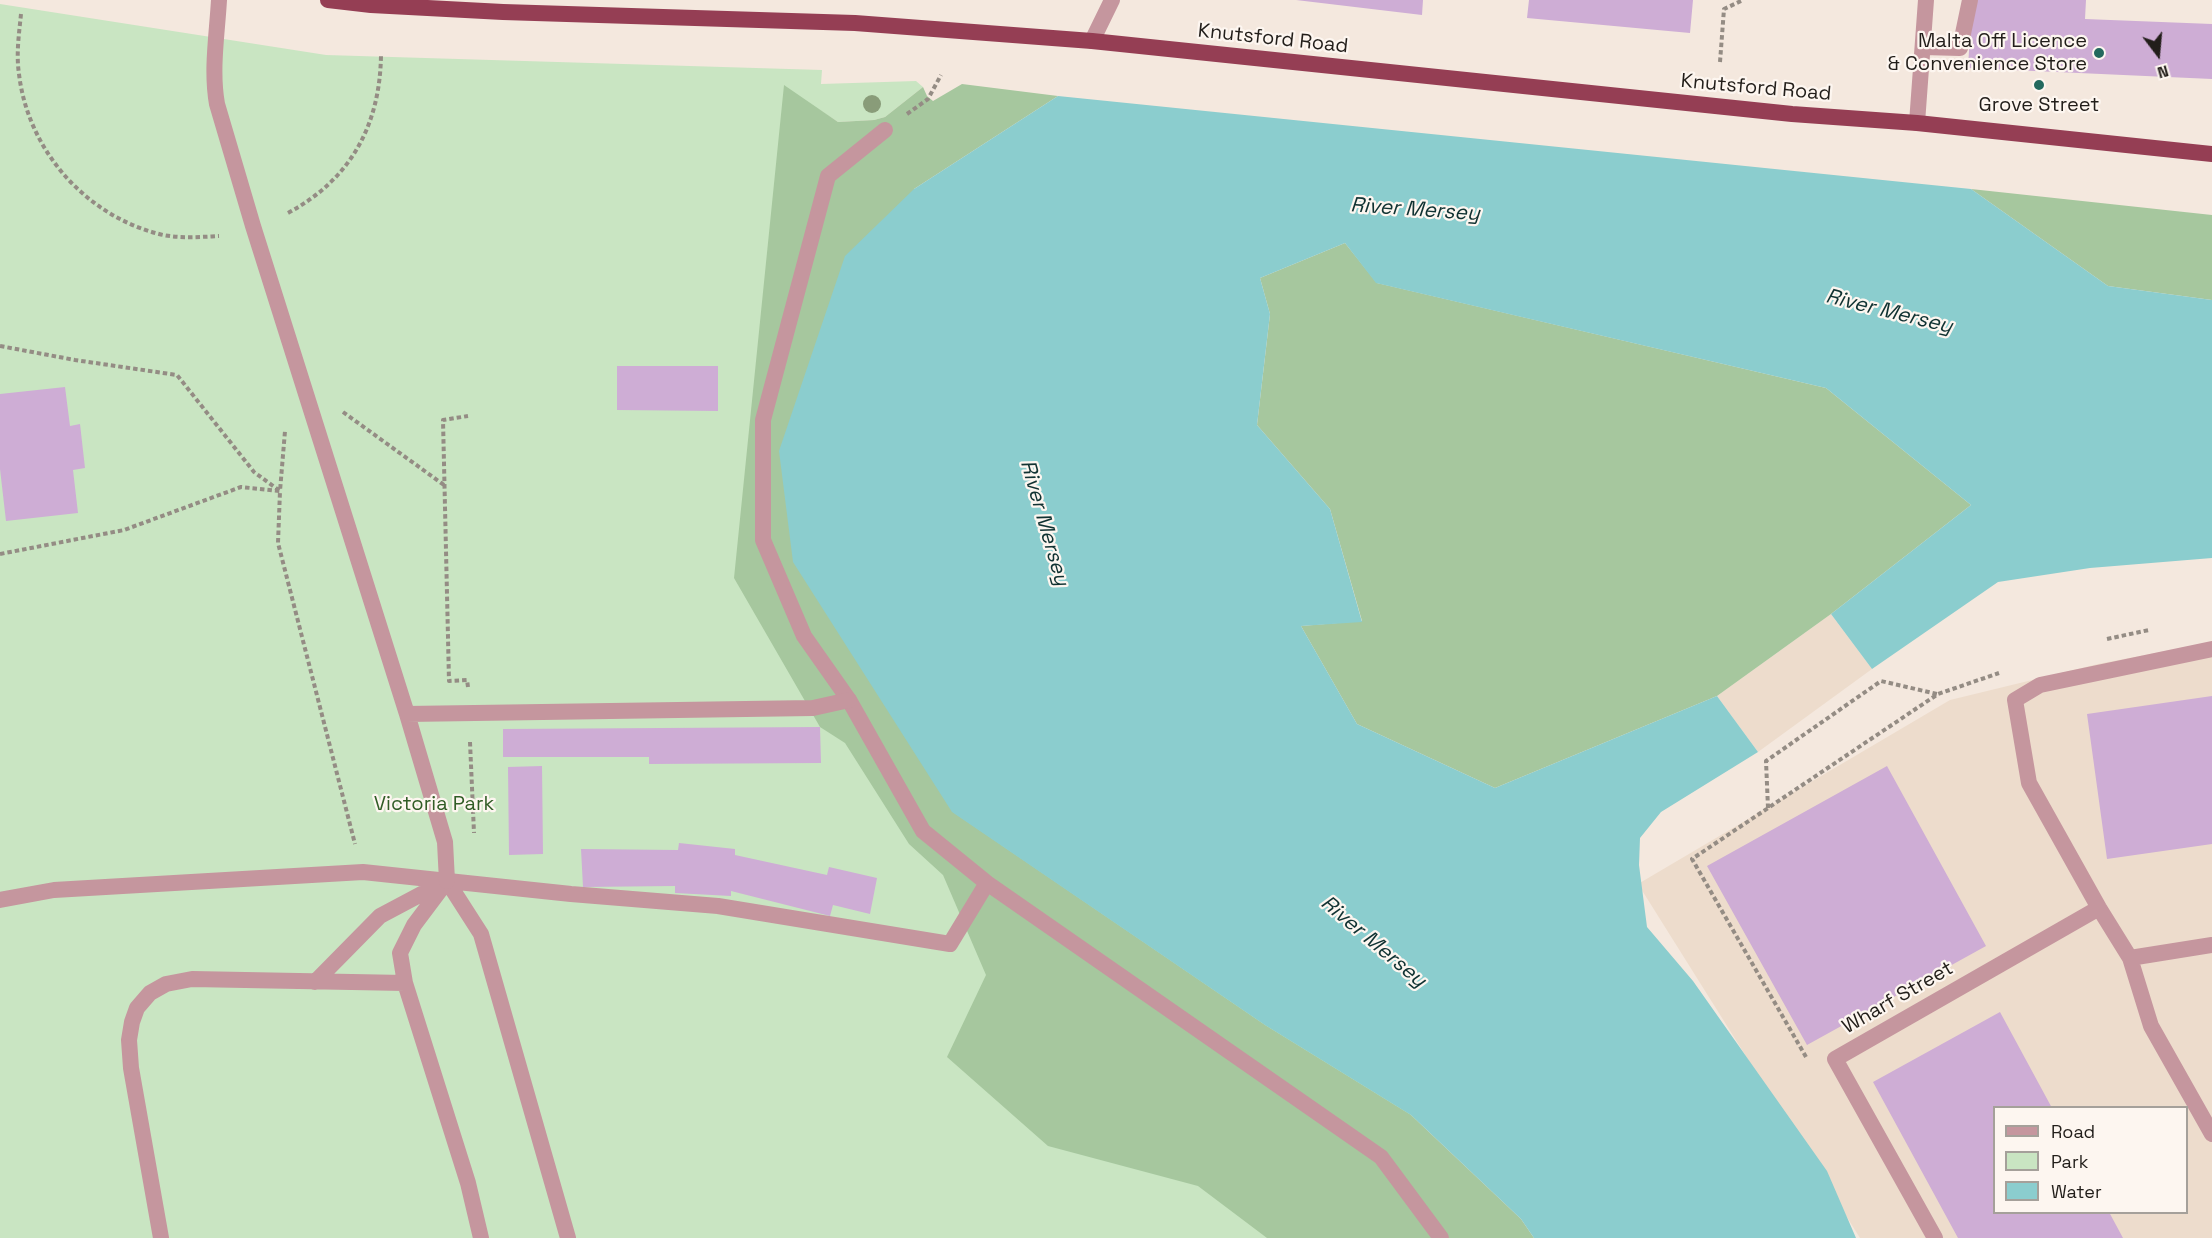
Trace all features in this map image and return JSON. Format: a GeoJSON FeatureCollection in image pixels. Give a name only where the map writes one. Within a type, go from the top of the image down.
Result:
{"type":"FeatureCollection","features":[{"type":"Feature","properties":{"kind":"highway","name":"Knutsford Road"},"geometry":{"type":"LineString","coordinates":[[328,0],[371,5],[503,6],[855,23],[1092,41],[1792,114],[1917,123],[2211,153]]}},
{"type":"Feature","properties":{"kind":"street"},"geometry":{"type":"LineString","coordinates":[[219,0],[214,67],[217,104],[407,714],[444,842],[447,880],[481,934],[567,1238]]}},
{"type":"Feature","properties":{"kind":"street"},"geometry":{"type":"LineString","coordinates":[[1092,41],[1112,0]]}},
{"type":"Feature","properties":{"kind":"street"},"geometry":{"type":"LineString","coordinates":[[1917,123],[1926,0]]}},
{"type":"Feature","properties":{"kind":"street"},"geometry":{"type":"LineString","coordinates":[[1923,47],[1960,48],[1970,0]]}},
{"type":"Feature","properties":{"kind":"street"},"geometry":{"type":"LineString","coordinates":[[885,129],[828,176],[763,420],[763,540],[804,636],[849,700],[923,831],[987,883],[1381,1157],[1441,1238]]}},
{"type":"Feature","properties":{"kind":"street"},"geometry":{"type":"LineString","coordinates":[[2212,649],[2040,685],[2015,700],[2029,783],[2099,908],[2130,958],[2151,1026],[2212,1134]]}},
{"type":"Feature","properties":{"kind":"street"},"geometry":{"type":"LineString","coordinates":[[407,714],[813,708],[849,700]]}},
{"type":"Feature","properties":{"kind":"street"},"geometry":{"type":"LineString","coordinates":[[0,900],[54,890],[363,872],[571,894],[718,906],[950,944],[987,883]]}},
{"type":"Feature","properties":{"kind":"street"},"geometry":{"type":"LineString","coordinates":[[315,982],[380,916],[447,880]]}},
{"type":"Feature","properties":{"kind":"street"},"geometry":{"type":"LineString","coordinates":[[447,880],[414,925],[400,953],[405,983],[464,1173],[481,1238]]}},
{"type":"Feature","properties":{"kind":"street","name":"Wharf Street"},"geometry":{"type":"LineString","coordinates":[[1935,1238],[1834,1059],[2099,908]]}},
{"type":"Feature","properties":{"kind":"street"},"geometry":{"type":"LineString","coordinates":[[2130,958],[2212,945]]}},
{"type":"Feature","properties":{"kind":"street"},"geometry":{"type":"LineString","coordinates":[[161,1238],[131,1068],[129,1040],[137,1008],[150,993],[166,984],[192,979],[405,983]]}},
{"type":"Feature","properties":{"kind":"path"},"geometry":{"type":"LineString","coordinates":[[1720,62],[1724,9],[1743,0]]}},
{"type":"Feature","properties":{"kind":"path"},"geometry":{"type":"LineString","coordinates":[[21,14],[18,74],[24,101],[34,129],[47,154],[66,179],[109,212],[134,225],[160,234],[188,238],[219,236]]}},
{"type":"Feature","properties":{"kind":"path"},"geometry":{"type":"LineString","coordinates":[[288,213],[323,190],[356,152],[368,129],[376,104],[381,75],[381,55]]}},
{"type":"Feature","properties":{"kind":"path"},"geometry":{"type":"LineString","coordinates":[[908,113],[928,99],[941,75]]}},
{"type":"Feature","properties":{"kind":"path"},"geometry":{"type":"LineString","coordinates":[[0,346],[177,375],[254,472],[280,491]]}},
{"type":"Feature","properties":{"kind":"path"},"geometry":{"type":"LineString","coordinates":[[303,383],[444,485]]}},
{"type":"Feature","properties":{"kind":"path"},"geometry":{"type":"LineString","coordinates":[[468,416],[442,420],[450,681],[467,680],[475,839]]}},
{"type":"Feature","properties":{"kind":"path"},"geometry":{"type":"LineString","coordinates":[[286,426],[278,543],[363,872]]}},
{"type":"Feature","properties":{"kind":"path"},"geometry":{"type":"LineString","coordinates":[[0,554],[124,530],[242,487],[280,491]]}},
{"type":"Feature","properties":{"kind":"path"},"geometry":{"type":"LineString","coordinates":[[1806,1058],[1692,859],[1938,694],[2010,670]]}},
{"type":"Feature","properties":{"kind":"path"},"geometry":{"type":"LineString","coordinates":[[1768,808],[1766,761],[1881,681],[1938,694]]}},
{"type":"Feature","properties":{"kind":"shaded area"},"geometry":{"type":"Polygon","coordinates":[[[1831,614],[1872,669],[1758,752],[1717,696],[1831,614]]]}},
{"type":"Feature","properties":{"kind":"shaded area"},"geometry":{"type":"Polygon","coordinates":[[[2212,642],[2212,1238],[1860,1238],[1638,884],[1950,700],[2098,664],[2212,642]]]}},
{"type":"Feature","properties":{"kind":"green space","name":"Victoria Park"},"geometry":{"type":"Polygon","coordinates":[[[0,4],[326,55],[822,70],[821,84],[916,81],[923,87],[885,117],[874,120],[838,122],[818,109],[1411,1115],[1534,1238],[0,1238],[0,4]]]}},
{"type":"Feature","properties":{"kind":"green space"},"geometry":{"type":"Polygon","coordinates":[[[962,84],[1058,96],[914,189],[953,812],[1265,1025],[1411,1115],[1521,1219],[1534,1238],[1267,1238],[1198,1186],[1048,1146],[947,1057],[986,975],[943,875],[909,844],[845,743],[820,727],[734,578],[784,85],[838,122],[874,120],[885,117],[923,87],[927,96],[933,101],[962,84]]]}},
{"type":"Feature","properties":{"kind":"green space"},"geometry":{"type":"Polygon","coordinates":[[[1971,189],[2212,215],[2212,300],[2108,286],[1971,189]]]}},
{"type":"Feature","properties":{"kind":"green space"},"geometry":{"type":"Polygon","coordinates":[[[1345,243],[1377,283],[1826,388],[1971,505],[1831,614],[1717,696],[1495,788],[1357,724],[1301,626],[1362,621],[1330,509],[1257,425],[1270,314],[1260,278],[1345,243]]]}},
{"type":"Feature","properties":{"kind":"water","name":"River Mersey"},"geometry":{"type":"Polygon","coordinates":[[[1058,96],[1971,189],[2108,286],[2212,300],[2212,558],[2090,568],[1998,582],[1872,669],[1831,614],[1971,505],[1826,388],[1376,283],[1345,243],[1260,278],[1270,314],[1257,425],[1330,509],[1362,622],[1301,626],[1357,724],[1495,788],[1717,696],[1758,752],[1661,812],[1640,838],[1639,865],[1647,927],[1693,981],[1827,1171],[1856,1238],[1534,1238],[1521,1219],[1411,1115],[1265,1025],[952,812],[793,562],[779,451],[845,256],[914,189],[1058,96]]]}},
{"type":"Feature","properties":{"kind":"building"},"geometry":{"type":"Polygon","coordinates":[[[1296,0],[1423,0],[1422,15],[1296,0]]]}},
{"type":"Feature","properties":{"kind":"building"},"geometry":{"type":"Polygon","coordinates":[[[1529,0],[1693,0],[1690,33],[1527,18],[1529,0]]]}},
{"type":"Feature","properties":{"kind":"building"},"geometry":{"type":"Polygon","coordinates":[[[1972,0],[2086,0],[2085,19],[2212,24],[2212,79],[1968,68],[1972,0]]]}},
{"type":"Feature","properties":{"kind":"building"},"geometry":{"type":"Polygon","coordinates":[[[617,366],[718,366],[718,411],[617,410],[617,366]]]}},
{"type":"Feature","properties":{"kind":"building"},"geometry":{"type":"Polygon","coordinates":[[[65,387],[70,426],[80,424],[85,468],[73,470],[78,513],[6,521],[0,469],[0,394],[65,387]]]}},
{"type":"Feature","properties":{"kind":"building"},"geometry":{"type":"Polygon","coordinates":[[[2212,696],[2212,844],[2107,859],[2087,714],[2212,696]]]}},
{"type":"Feature","properties":{"kind":"building"},"geometry":{"type":"Polygon","coordinates":[[[820,727],[821,763],[649,764],[649,757],[503,757],[503,729],[820,727]]]}},
{"type":"Feature","properties":{"kind":"building"},"geometry":{"type":"Polygon","coordinates":[[[542,766],[543,854],[509,855],[508,767],[542,766]]]}},
{"type":"Feature","properties":{"kind":"building"},"geometry":{"type":"Polygon","coordinates":[[[1887,766],[1986,946],[1807,1045],[1707,866],[1887,766]]]}},
{"type":"Feature","properties":{"kind":"building"},"geometry":{"type":"Polygon","coordinates":[[[679,843],[735,849],[735,855],[827,875],[829,867],[877,878],[870,914],[833,905],[830,916],[731,891],[731,896],[675,893],[675,886],[583,887],[581,849],[678,850],[679,843]]]}},
{"type":"Feature","properties":{"kind":"building"},"geometry":{"type":"Polygon","coordinates":[[[2000,1012],[2051,1106],[1993,1106],[1993,1214],[2110,1214],[2123,1238],[1958,1238],[1873,1082],[2000,1012]]]}},
{"type":"Feature","properties":{"kind":"place","name":"Malta Off Licence & Convenience Store"},"geometry":{"type":"Point","coordinates":[2099,53]}},
{"type":"Feature","properties":{"kind":"place","name":"Grove Street"},"geometry":{"type":"Point","coordinates":[2039,85]}}]}
